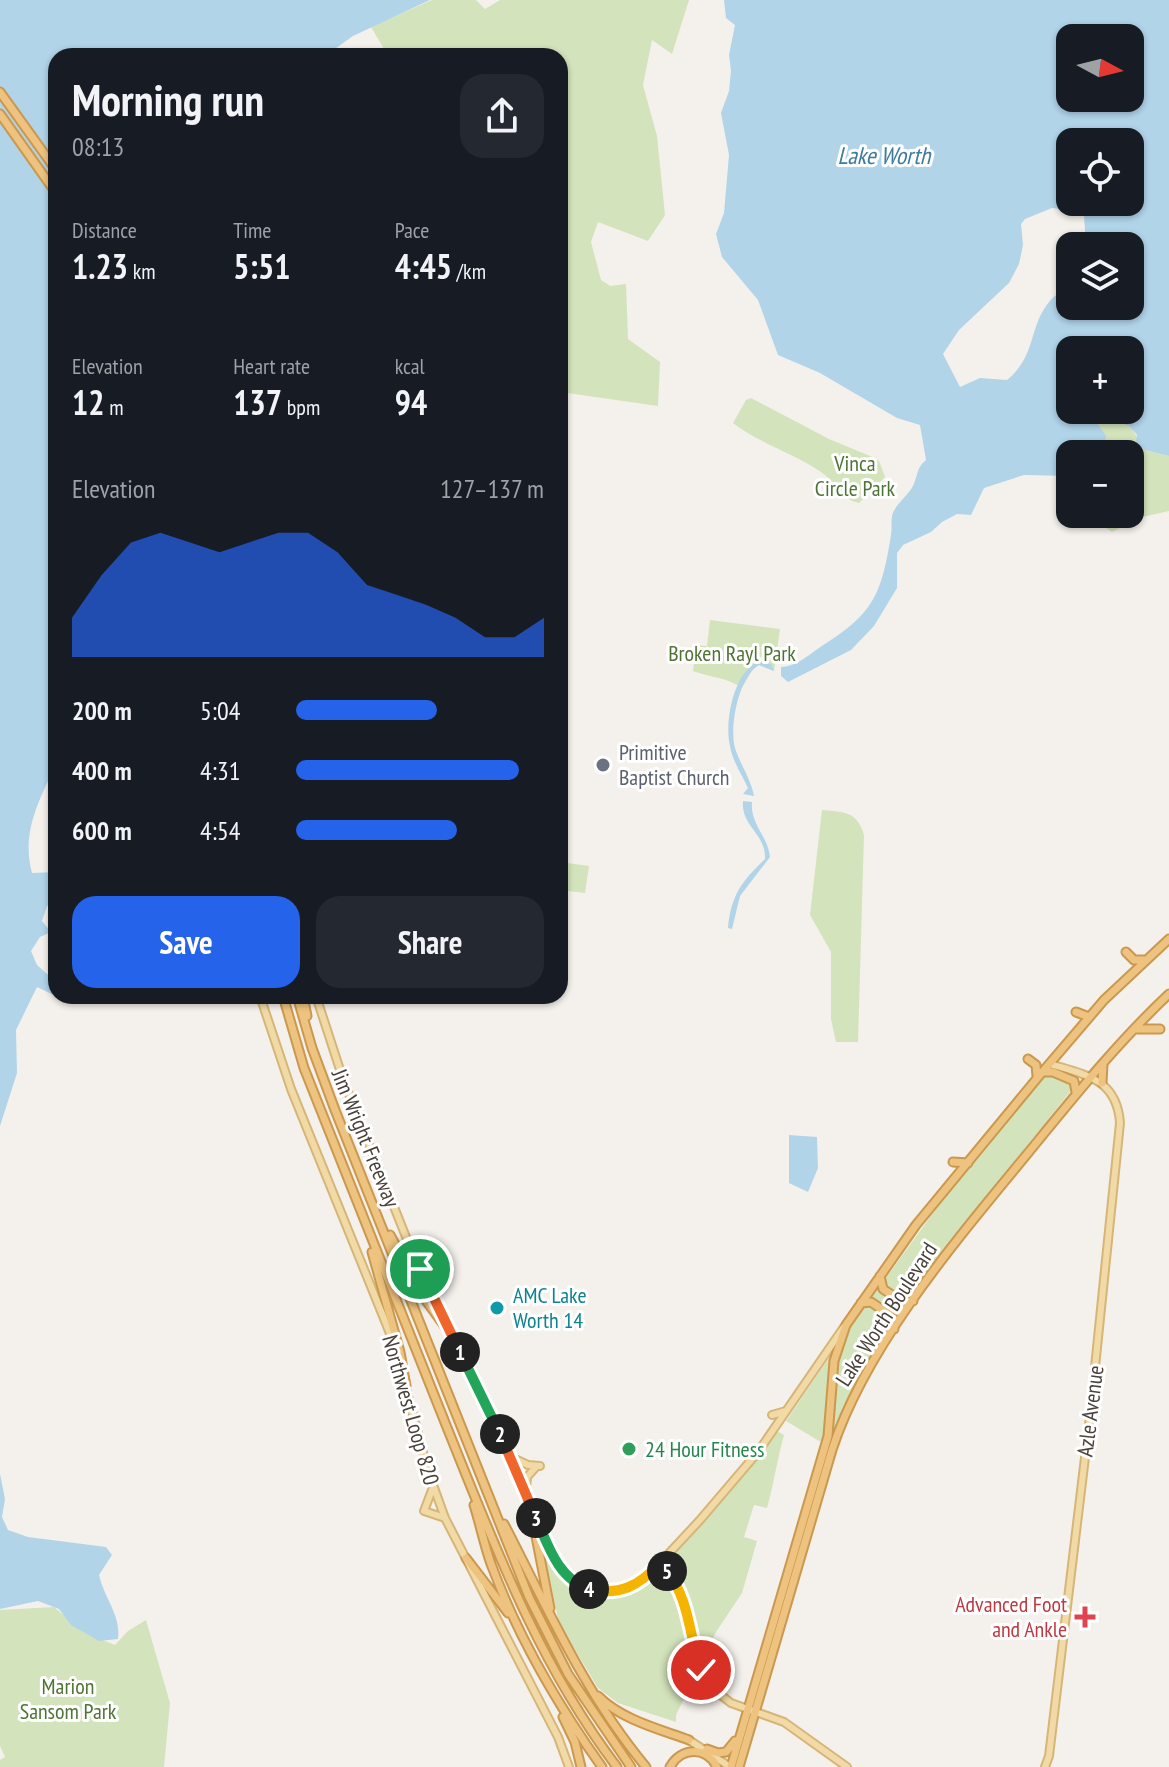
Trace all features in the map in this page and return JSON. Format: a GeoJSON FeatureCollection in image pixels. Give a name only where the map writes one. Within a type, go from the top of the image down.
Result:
{"type":"FeatureCollection","features":[{"type":"Feature","properties":{"kind":"highway"},"geometry":{"type":"LineString","coordinates":[[0,92],[48,159]]}},
{"type":"Feature","properties":{"kind":"highway"},"geometry":{"type":"LineString","coordinates":[[0,114],[48,182]]}},
{"type":"Feature","properties":{"kind":"highway","name":"Lake Worth Boulevard"},"geometry":{"type":"LineString","coordinates":[[739,1767],[828,1436],[834,1361],[846,1325],[916,1225],[1040,1075],[1089,1017],[1169,939]]}},
{"type":"Feature","properties":{"kind":"highway"},"geometry":{"type":"LineString","coordinates":[[1126,952],[1134,960],[1146,960]]}},
{"type":"Feature","properties":{"kind":"highway","name":"Lake Worth Boulevard"},"geometry":{"type":"LineString","coordinates":[[731,1767],[799,1561],[798,1548],[844,1415],[857,1388],[913,1301],[969,1224],[1076,1092],[1169,994]]}},
{"type":"Feature","properties":{"kind":"highway","name":"Jim Wright Freeway"},"geometry":{"type":"LineString","coordinates":[[283,1004],[304,1068],[507,1576],[538,1643],[576,1709],[617,1767]]}},
{"type":"Feature","properties":{"kind":"highway","name":"Jim Wright Freeway"},"geometry":{"type":"LineString","coordinates":[[299,1004],[359,1167],[514,1561],[546,1632],[575,1685],[631,1767]]}},
{"type":"Feature","properties":{"kind":"highway"},"geometry":{"type":"LineString","coordinates":[[304,1004],[308,1034]]}},
{"type":"Feature","properties":{"kind":"highway"},"geometry":{"type":"LineString","coordinates":[[1076,1012],[1089,1017]]}},
{"type":"Feature","properties":{"kind":"highway"},"geometry":{"type":"LineString","coordinates":[[1134,1029],[1160,1029]]}},
{"type":"Feature","properties":{"kind":"highway"},"geometry":{"type":"LineString","coordinates":[[1028,1059],[1040,1075],[1053,1072],[1069,1078],[1076,1085],[1076,1092]]}},
{"type":"Feature","properties":{"kind":"highway"},"geometry":{"type":"LineString","coordinates":[[1102,1083],[1104,1061]]}},
{"type":"Feature","properties":{"kind":"highway"},"geometry":{"type":"LineString","coordinates":[[953,1162],[968,1163]]}},
{"type":"Feature","properties":{"kind":"highway"},"geometry":{"type":"LineString","coordinates":[[359,1167],[420,1289],[454,1339]]}},
{"type":"Feature","properties":{"kind":"highway"},"geometry":{"type":"LineString","coordinates":[[358,1205],[357,1213],[378,1271],[406,1386]]}},
{"type":"Feature","properties":{"kind":"highway"},"geometry":{"type":"LineString","coordinates":[[880,1276],[883,1289],[902,1303],[913,1301]]}},
{"type":"Feature","properties":{"kind":"highway"},"geometry":{"type":"LineString","coordinates":[[861,1303],[871,1302],[890,1315],[894,1329]]}},
{"type":"Feature","properties":{"kind":"highway"},"geometry":{"type":"LineString","coordinates":[[452,1439],[491,1563],[523,1638]]}},
{"type":"Feature","properties":{"kind":"highway"},"geometry":{"type":"LineString","coordinates":[[529,1500],[552,1618]]}},
{"type":"Feature","properties":{"kind":"highway"},"geometry":{"type":"LineString","coordinates":[[493,1505],[528,1566],[588,1686],[646,1767]]}},
{"type":"Feature","properties":{"kind":"highway"},"geometry":{"type":"LineString","coordinates":[[466,1558],[487,1583],[523,1638],[560,1707],[575,1742],[581,1767]]}},
{"type":"Feature","properties":{"kind":"highway"},"geometry":{"type":"LineString","coordinates":[[588,1686],[607,1706],[689,1740]]}},
{"type":"Feature","properties":{"kind":"highway"},"geometry":{"type":"LineString","coordinates":[[560,1707],[602,1767]]}},
{"type":"Feature","properties":{"kind":"highway"},"geometry":{"type":"LineString","coordinates":[[707,1749],[726,1752],[741,1734]]}},
{"type":"Feature","properties":{"kind":"highway"},"geometry":{"type":"LineString","coordinates":[[670,1767],[681,1754],[694,1751],[709,1757],[717,1767]]}},
{"type":"Feature","properties":{"kind":"main road","name":"Northwest Loop 820"},"geometry":{"type":"LineString","coordinates":[[263,1004],[291,1089],[389,1331],[433,1487],[445,1518],[558,1737],[569,1767]]}},
{"type":"Feature","properties":{"kind":"main road"},"geometry":{"type":"LineString","coordinates":[[319,1004],[343,1079],[402,1226],[529,1500]]}},
{"type":"Feature","properties":{"kind":"main road"},"geometry":{"type":"LineString","coordinates":[[1050,1064],[1102,1083]]}},
{"type":"Feature","properties":{"kind":"main road","name":"Azle Avenue"},"geometry":{"type":"LineString","coordinates":[[1045,1767],[1049,1756],[1092,1402],[1120,1123],[1116,1100],[1102,1083]]}},
{"type":"Feature","properties":{"kind":"main road","name":"Lake Worth Boulevard"},"geometry":{"type":"LineString","coordinates":[[529,1500],[555,1561],[563,1572],[583,1587],[607,1593],[635,1586],[739,1476],[846,1325]]}},
{"type":"Feature","properties":{"kind":"main road"},"geometry":{"type":"LineString","coordinates":[[772,1415],[786,1411]]}},
{"type":"Feature","properties":{"kind":"main road"},"geometry":{"type":"LineString","coordinates":[[510,1456],[537,1467],[526,1483],[529,1500]]}},
{"type":"Feature","properties":{"kind":"main road"},"geometry":{"type":"LineString","coordinates":[[433,1487],[424,1511],[445,1518]]}},
{"type":"Feature","properties":{"kind":"main road"},"geometry":{"type":"LineString","coordinates":[[660,1563],[678,1586],[685,1603],[703,1676],[722,1697],[784,1722],[847,1767]]}},
{"type":"Feature","properties":{"kind":"main road"},"geometry":{"type":"LineString","coordinates":[[689,1740],[731,1767]]}},
{"type":"Feature","properties":{"kind":"main road","name":"Azle Avenue"},"geometry":{"type":"LineString","coordinates":[[1049,1756],[1052,1767]]}},
{"type":"Feature","properties":{"kind":"green space"},"geometry":{"type":"Polygon","coordinates":[[[432,0],[476,0],[485,9],[500,0],[689,0],[672,54],[652,40],[643,85],[657,136],[665,215],[648,241],[598,222],[591,242],[601,280],[610,286],[626,284],[628,339],[660,362],[658,406],[568,393],[568,48],[383,48],[371,27],[432,0]]]}},
{"type":"Feature","properties":{"kind":"green space","name":"Vinca Circle Park"},"geometry":{"type":"Polygon","coordinates":[[[751,398],[879,461],[885,477],[859,503],[847,498],[821,472],[733,423],[746,400],[751,398]]]}},
{"type":"Feature","properties":{"kind":"green space"},"geometry":{"type":"Polygon","coordinates":[[[1097,424],[1130,426],[1139,440],[1101,440],[1097,424]]]}},
{"type":"Feature","properties":{"kind":"green space"},"geometry":{"type":"Polygon","coordinates":[[[1144,448],[1169,456],[1169,511],[1144,517],[1144,448]]]}},
{"type":"Feature","properties":{"kind":"green space","name":"Broken Rayl Park"},"geometry":{"type":"Polygon","coordinates":[[[710,620],[780,629],[774,671],[759,665],[754,667],[742,688],[693,671],[696,645],[707,646],[710,620]]]}},
{"type":"Feature","properties":{"kind":"green space"},"geometry":{"type":"Polygon","coordinates":[[[822,810],[849,814],[858,821],[864,835],[858,1042],[836,1042],[831,1019],[831,952],[810,915],[822,810]]]}},
{"type":"Feature","properties":{"kind":"green space"},"geometry":{"type":"Polygon","coordinates":[[[568,863],[589,866],[585,893],[568,891],[568,863]]]}},
{"type":"Feature","properties":{"kind":"green space"},"geometry":{"type":"Polygon","coordinates":[[[1046,1073],[1072,1081],[1074,1087],[948,1244],[856,1382],[831,1438],[819,1441],[786,1421],[947,1194],[1046,1073]]]}},
{"type":"Feature","properties":{"kind":"green space"},"geometry":{"type":"Polygon","coordinates":[[[777,1431],[784,1435],[767,1508],[754,1505],[744,1537],[757,1541],[742,1593],[716,1632],[676,1715],[676,1722],[618,1703],[598,1688],[559,1623],[541,1538],[567,1585],[591,1594],[623,1595],[647,1580],[777,1431]]]}},
{"type":"Feature","properties":{"kind":"green space","name":"Marion Sansom Park"},"geometry":{"type":"Polygon","coordinates":[[[54,1607],[85,1633],[115,1645],[128,1631],[146,1620],[170,1703],[164,1767],[0,1767],[0,1760],[5,1757],[0,1746],[0,1610],[54,1607]]]}},
{"type":"Feature","properties":{"kind":"water"},"geometry":{"type":"Polygon","coordinates":[[[0,0],[430,0],[353,36],[336,48],[48,48],[48,782],[30,830],[29,858],[32,873],[48,872],[48,905],[42,921],[48,933],[40,937],[31,951],[37,965],[48,975],[48,992],[37,987],[16,1030],[17,1073],[0,1126],[0,0]]]}},
{"type":"Feature","properties":{"kind":"water","name":"Lake Worth"},"geometry":{"type":"Polygon","coordinates":[[[724,0],[1169,0],[1169,456],[1145,450],[1144,440],[1136,440],[1137,435],[1123,424],[1144,424],[1144,336],[1056,336],[1056,424],[1098,424],[1106,440],[1056,440],[1056,476],[1024,475],[984,488],[971,515],[957,514],[931,532],[903,545],[897,553],[897,588],[874,626],[851,650],[788,682],[781,676],[781,667],[802,660],[837,636],[852,625],[872,602],[883,574],[894,512],[913,486],[926,460],[920,425],[897,418],[820,373],[778,355],[758,300],[722,257],[716,234],[724,213],[729,155],[721,113],[729,91],[729,55],[735,25],[726,18],[724,0]]]}},
{"type":"Feature","properties":{"kind":"water"},"geometry":{"type":"Polygon","coordinates":[[[761,661],[771,664],[774,671],[759,665],[752,671],[741,690],[733,727],[735,748],[754,796],[743,794],[748,788],[731,751],[729,724],[738,685],[744,674],[761,661]]]}},
{"type":"Feature","properties":{"kind":"water"},"geometry":{"type":"Polygon","coordinates":[[[743,801],[752,802],[754,817],[770,857],[740,896],[732,929],[728,928],[735,897],[750,874],[765,859],[762,843],[743,810],[743,801]]]}},
{"type":"Feature","properties":{"kind":"water"},"geometry":{"type":"Polygon","coordinates":[[[789,1135],[817,1137],[818,1168],[808,1192],[789,1183],[789,1135]]]}},
{"type":"Feature","properties":{"kind":"water"},"geometry":{"type":"Polygon","coordinates":[[[0,1474],[5,1499],[2,1517],[8,1530],[28,1537],[106,1547],[112,1555],[99,1575],[115,1615],[118,1639],[99,1641],[71,1625],[59,1609],[38,1601],[0,1609],[0,1474]]]}},
{"type":"Feature","properties":{"kind":"place","name":"Primitive Baptist Church"},"geometry":{"type":"Point","coordinates":[603,765]}},
{"type":"Feature","properties":{"kind":"place","name":"AMC Lake Worth 14"},"geometry":{"type":"Point","coordinates":[497,1308]}},
{"type":"Feature","properties":{"kind":"place","name":"24 Hour Fitness"},"geometry":{"type":"Point","coordinates":[629,1449]}},
{"type":"Feature","properties":{"kind":"place","name":"Advanced Foot and Ankle"},"geometry":{"type":"Point","coordinates":[1085,1617]}},
{"type":"Feature","properties":{"kind":"route"},"geometry":{"type":"LineString","coordinates":[[420,1269],[481,1392],[555,1561],[574,1582],[607,1593],[635,1586],[660,1563],[678,1586],[685,1603],[701,1670]]}}]}
